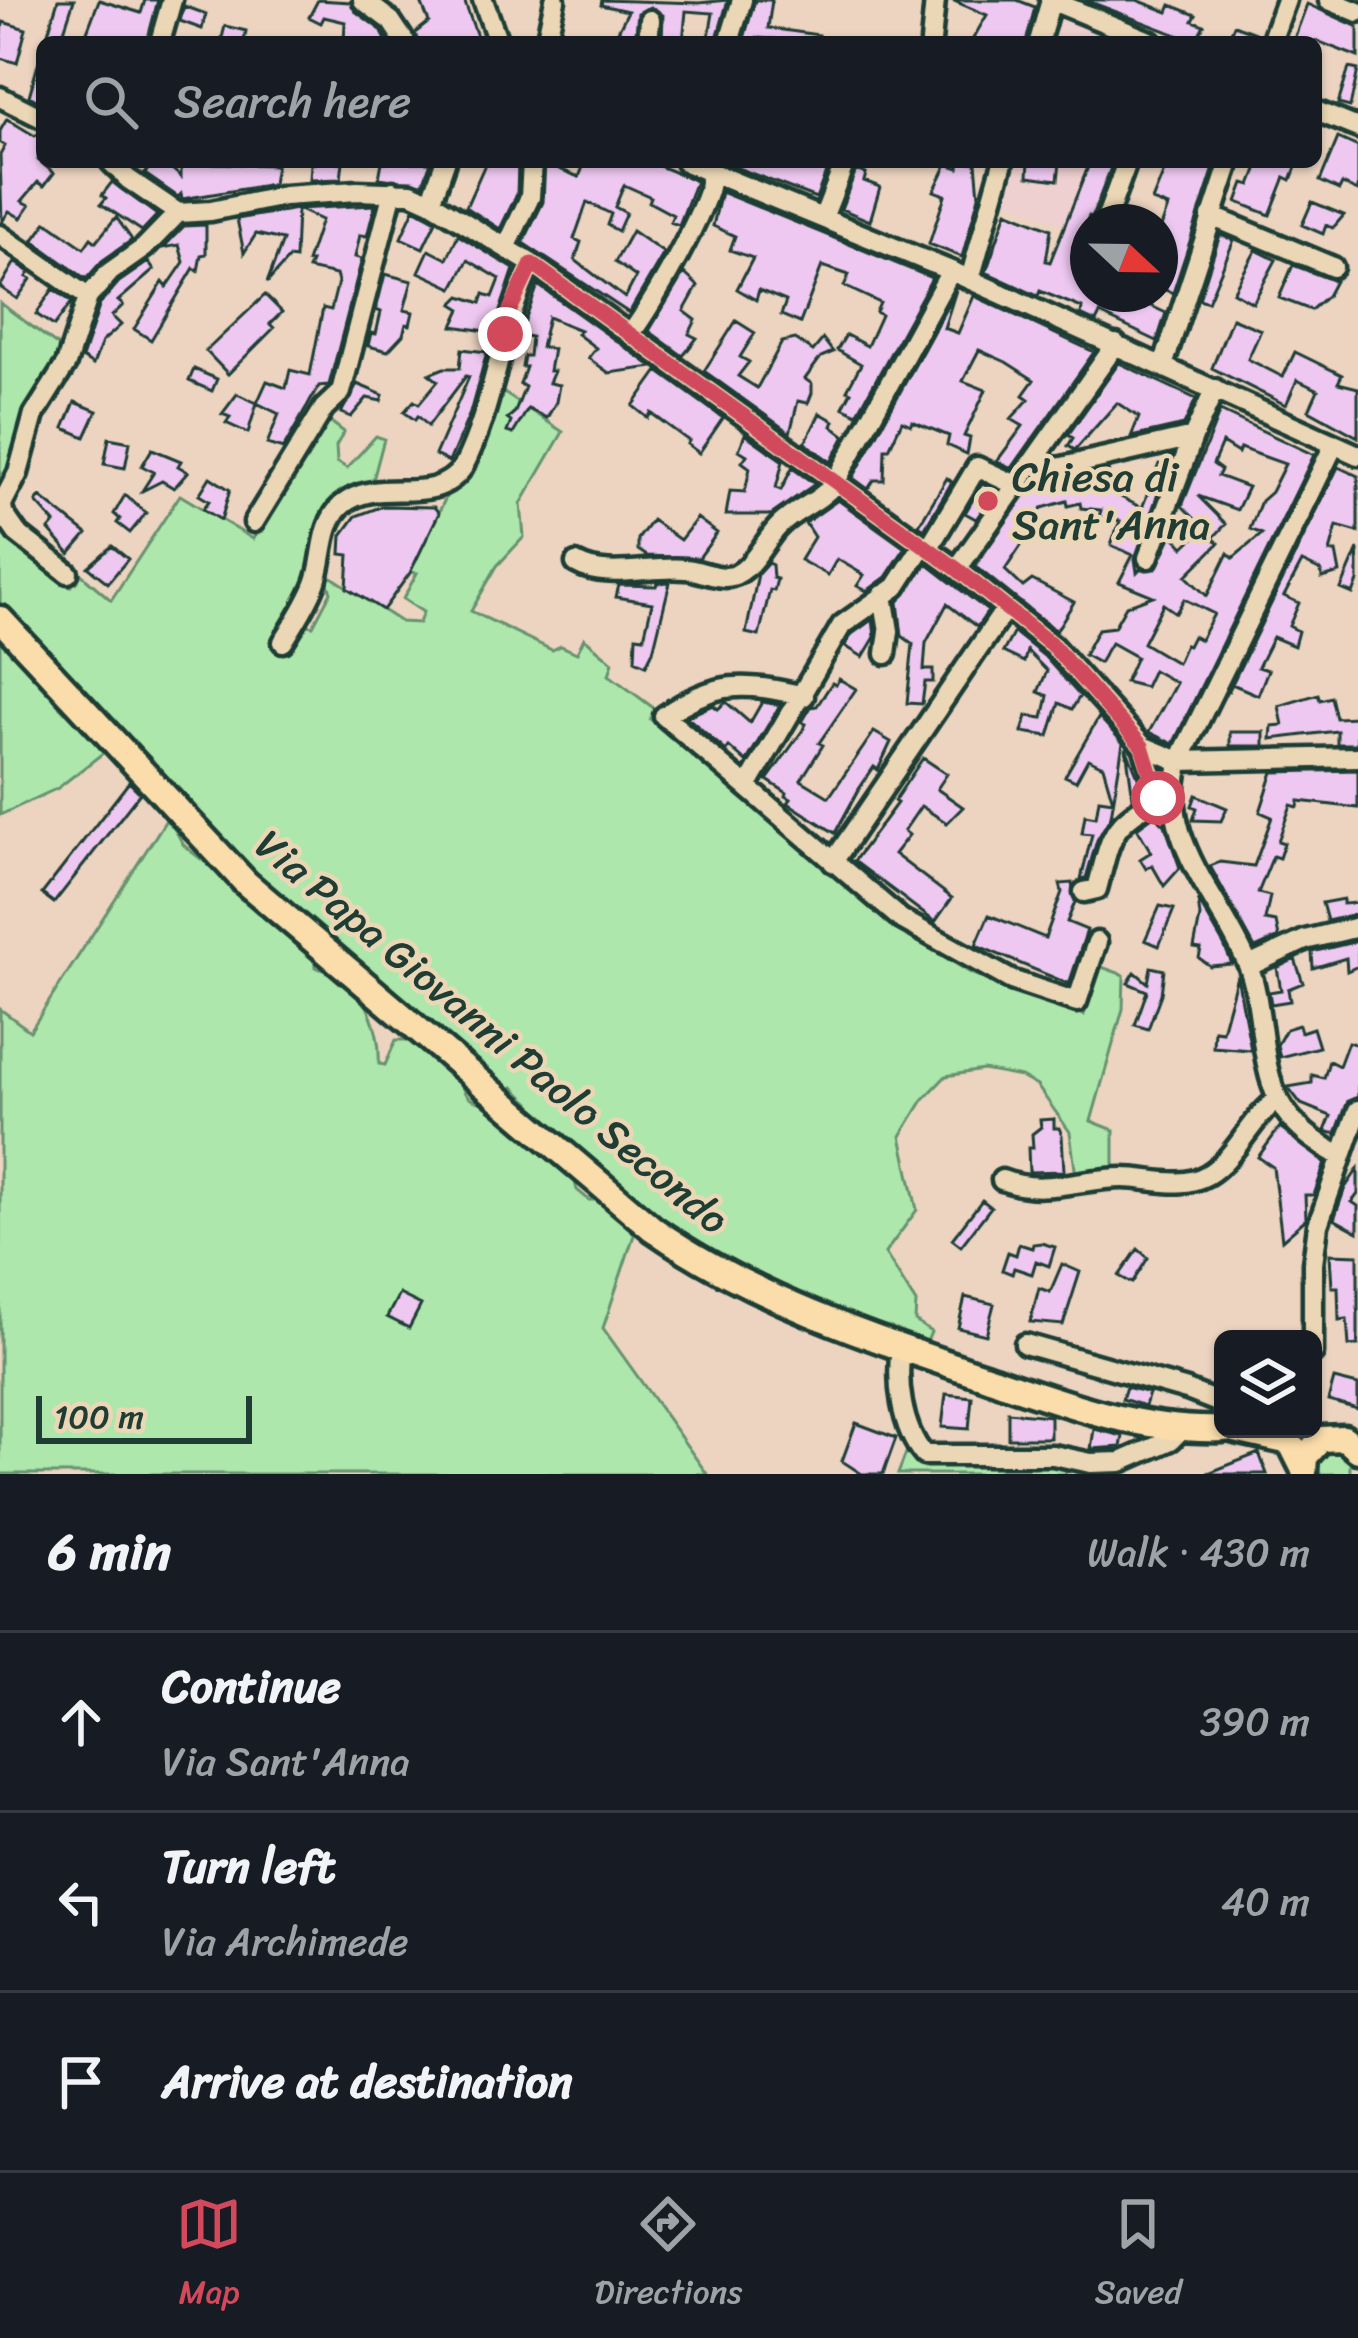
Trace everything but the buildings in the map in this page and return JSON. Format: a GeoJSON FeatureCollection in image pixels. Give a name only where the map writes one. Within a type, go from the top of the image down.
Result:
{"type":"FeatureCollection","features":[{"type":"Feature","properties":{"kind":"main road","name":"Via Papa Giovanni Paolo Secondo"},"geometry":{"type":"LineString","coordinates":[[0,619],[256,891],[652,1229],[748,1286],[901,1348],[1124,1420],[1181,1430],[1214,1429]]}},
{"type":"Feature","properties":{"kind":"main road"},"geometry":{"type":"LineString","coordinates":[[1322,1428],[1354,1443]]}},
{"type":"Feature","properties":{"kind":"main road"},"geometry":{"type":"LineString","coordinates":[[1304,1471],[1311,1446],[1333,1436],[1354,1443]]}},
{"type":"Feature","properties":{"kind":"main road"},"geometry":{"type":"LineString","coordinates":[[1289,1438],[1304,1471]]}},
{"type":"Feature","properties":{"kind":"street"},"geometry":{"type":"LineString","coordinates":[[162,36],[172,0]]}},
{"type":"Feature","properties":{"kind":"street"},"geometry":{"type":"LineString","coordinates":[[363,0],[391,21],[401,36]]}},
{"type":"Feature","properties":{"kind":"street"},"geometry":{"type":"LineString","coordinates":[[483,0],[496,36]]}},
{"type":"Feature","properties":{"kind":"street"},"geometry":{"type":"LineString","coordinates":[[547,36],[555,0]]}},
{"type":"Feature","properties":{"kind":"street"},"geometry":{"type":"LineString","coordinates":[[731,36],[742,0]]}},
{"type":"Feature","properties":{"kind":"street"},"geometry":{"type":"LineString","coordinates":[[932,36],[935,0]]}},
{"type":"Feature","properties":{"kind":"street"},"geometry":{"type":"LineString","coordinates":[[1041,36],[1051,0],[1138,36]]}},
{"type":"Feature","properties":{"kind":"street"},"geometry":{"type":"LineString","coordinates":[[1273,36],[1286,0]]}},
{"type":"Feature","properties":{"kind":"street"},"geometry":{"type":"LineString","coordinates":[[1329,0],[1358,12]]}},
{"type":"Feature","properties":{"kind":"street"},"geometry":{"type":"LineString","coordinates":[[649,36],[650,20]]}},
{"type":"Feature","properties":{"kind":"street"},"geometry":{"type":"LineString","coordinates":[[0,97],[36,115]]}},
{"type":"Feature","properties":{"kind":"street"},"geometry":{"type":"LineString","coordinates":[[1322,113],[1358,128]]}},
{"type":"Feature","properties":{"kind":"street"},"geometry":{"type":"LineString","coordinates":[[120,168],[128,179],[178,213],[284,196],[394,191],[431,202],[532,264],[957,569],[1053,646],[1142,746],[1158,798],[1179,830]]}},
{"type":"Feature","properties":{"kind":"street"},"geometry":{"type":"LineString","coordinates":[[431,202],[443,168]]}},
{"type":"Feature","properties":{"kind":"street"},"geometry":{"type":"LineString","coordinates":[[506,248],[530,197],[532,168]]}},
{"type":"Feature","properties":{"kind":"street"},"geometry":{"type":"LineString","coordinates":[[630,334],[643,320],[681,250],[711,182],[708,168]]}},
{"type":"Feature","properties":{"kind":"street"},"geometry":{"type":"LineString","coordinates":[[712,168],[1358,455]]}},
{"type":"Feature","properties":{"kind":"street"},"geometry":{"type":"LineString","coordinates":[[824,218],[843,168]]}},
{"type":"Feature","properties":{"kind":"street"},"geometry":{"type":"LineString","coordinates":[[1112,204],[1125,168]]}},
{"type":"Feature","properties":{"kind":"street"},"geometry":{"type":"LineString","coordinates":[[1160,364],[1228,168]]}},
{"type":"Feature","properties":{"kind":"street"},"geometry":{"type":"LineString","coordinates":[[576,563],[589,571],[674,568],[734,576],[790,515],[822,500],[960,275],[1001,171]]}},
{"type":"Feature","properties":{"kind":"street"},"geometry":{"type":"LineString","coordinates":[[254,522],[324,408],[341,392],[394,191]]}},
{"type":"Feature","properties":{"kind":"street"},"geometry":{"type":"LineString","coordinates":[[68,573],[17,533],[2,504],[18,473],[34,415],[66,364],[88,297],[178,213]]}},
{"type":"Feature","properties":{"kind":"street"},"geometry":{"type":"LineString","coordinates":[[1211,216],[1333,267]]}},
{"type":"Feature","properties":{"kind":"street"},"geometry":{"type":"LineString","coordinates":[[0,236],[88,297]]}},
{"type":"Feature","properties":{"kind":"street"},"geometry":{"type":"LineString","coordinates":[[283,642],[313,590],[328,524],[345,502],[374,491],[433,490],[456,477],[463,467],[492,394],[510,310],[532,264]]}},
{"type":"Feature","properties":{"kind":"street"},"geometry":{"type":"LineString","coordinates":[[957,569],[1116,344]]}},
{"type":"Feature","properties":{"kind":"street"},"geometry":{"type":"LineString","coordinates":[[1148,558],[1215,389]]}},
{"type":"Feature","properties":{"kind":"street"},"geometry":{"type":"LineString","coordinates":[[1034,460],[1058,468],[1193,437]]}},
{"type":"Feature","properties":{"kind":"street"},"geometry":{"type":"LineString","coordinates":[[1334,445],[1185,758],[1172,800],[1190,857],[1249,966],[1278,1099],[1310,1139],[1340,1156]]}},
{"type":"Feature","properties":{"kind":"street"},"geometry":{"type":"LineString","coordinates":[[747,787],[842,625],[896,586],[977,467],[1016,485]]}},
{"type":"Feature","properties":{"kind":"street"},"geometry":{"type":"LineString","coordinates":[[879,597],[889,631],[886,654]]}},
{"type":"Feature","properties":{"kind":"street"},"geometry":{"type":"LineString","coordinates":[[833,862],[1006,608]]}},
{"type":"Feature","properties":{"kind":"street"},"geometry":{"type":"LineString","coordinates":[[804,696],[763,686],[723,685],[664,716],[901,919],[977,963],[1077,1002],[1096,943]]}},
{"type":"Feature","properties":{"kind":"street"},"geometry":{"type":"LineString","coordinates":[[1142,746],[1185,758],[1358,757]]}},
{"type":"Feature","properties":{"kind":"street"},"geometry":{"type":"LineString","coordinates":[[1084,892],[1097,889],[1111,838],[1121,821],[1158,798]]}},
{"type":"Feature","properties":{"kind":"street"},"geometry":{"type":"LineString","coordinates":[[1249,966],[1305,940],[1358,927]]}},
{"type":"Feature","properties":{"kind":"street"},"geometry":{"type":"LineString","coordinates":[[1002,1180],[1023,1188],[1121,1178],[1190,1182],[1225,1161],[1278,1099]]}},
{"type":"Feature","properties":{"kind":"street"},"geometry":{"type":"LineString","coordinates":[[1314,1330],[1316,1243],[1358,1110]]}},
{"type":"Feature","properties":{"kind":"street"},"geometry":{"type":"LineString","coordinates":[[1025,1345],[1214,1400]]}},
{"type":"Feature","properties":{"kind":"street"},"geometry":{"type":"LineString","coordinates":[[901,1348],[897,1387],[923,1455],[1053,1455],[1091,1463],[1121,1462],[1171,1441],[1181,1430]]}},
{"type":"Feature","properties":{"kind":"shaded area"},"geometry":{"type":"Polygon","coordinates":[[[1058,17],[1104,36],[1053,36],[1058,17]]]}},
{"type":"Feature","properties":{"kind":"shaded area"},"geometry":{"type":"Polygon","coordinates":[[[1014,168],[1113,168],[1100,204],[1070,204],[1070,228],[1005,200],[1014,168]]]}},
{"type":"Feature","properties":{"kind":"green space"},"geometry":{"type":"Polygon","coordinates":[[[0,303],[65,351],[0,490],[0,303]]]}},
{"type":"Feature","properties":{"kind":"green space"},"geometry":{"type":"Polygon","coordinates":[[[498,389],[563,432],[521,504],[524,537],[497,566],[471,611],[552,650],[561,646],[577,653],[584,638],[613,662],[609,675],[655,709],[650,719],[895,926],[972,974],[1084,1015],[1099,966],[1124,975],[1123,1009],[1091,1121],[1114,1130],[1114,1167],[1076,1176],[1070,1132],[1037,1086],[1021,1077],[983,1070],[946,1076],[923,1100],[901,1136],[917,1210],[885,1253],[916,1303],[915,1321],[931,1332],[926,1344],[758,1279],[679,1233],[627,1193],[528,1108],[530,1103],[513,1087],[508,1091],[264,886],[0,603],[0,529],[71,586],[81,574],[111,600],[180,495],[253,539],[323,416],[344,432],[336,446],[337,462],[347,468],[376,436],[384,439],[372,484],[355,489],[306,591],[272,647],[288,648],[302,624],[313,626],[331,592],[324,572],[401,622],[419,623],[423,612],[403,599],[417,573],[410,572],[498,389]]]}},
{"type":"Feature","properties":{"kind":"green space"},"geometry":{"type":"Polygon","coordinates":[[[0,635],[56,694],[56,703],[73,713],[103,745],[103,753],[58,788],[0,815],[0,635]]]}},
{"type":"Feature","properties":{"kind":"green space"},"geometry":{"type":"Polygon","coordinates":[[[166,820],[185,847],[232,882],[232,891],[252,901],[315,956],[316,967],[345,979],[363,998],[374,1024],[379,1064],[385,1065],[396,1040],[412,1040],[461,1083],[468,1097],[482,1102],[575,1182],[577,1190],[589,1200],[598,1200],[635,1232],[603,1328],[707,1474],[0,1474],[0,1009],[30,1031],[166,820]]]}},
{"type":"Feature","properties":{"kind":"green space"},"geometry":{"type":"Polygon","coordinates":[[[908,1448],[1064,1462],[1066,1474],[898,1474],[908,1448]]]}},
{"type":"Feature","properties":{"kind":"green space"},"geometry":{"type":"Polygon","coordinates":[[[1338,1449],[1350,1458],[1350,1474],[1316,1474],[1315,1462],[1324,1450],[1338,1449]]]}},
{"type":"Feature","properties":{"kind":"place","name":"Chiesa di Sant'Anna"},"geometry":{"type":"Point","coordinates":[988,501]}},
{"type":"Feature","properties":{"kind":"route"},"geometry":{"type":"LineString","coordinates":[[505,334],[510,310],[532,264],[957,569],[1053,646],[1142,746],[1158,798]]}}]}
